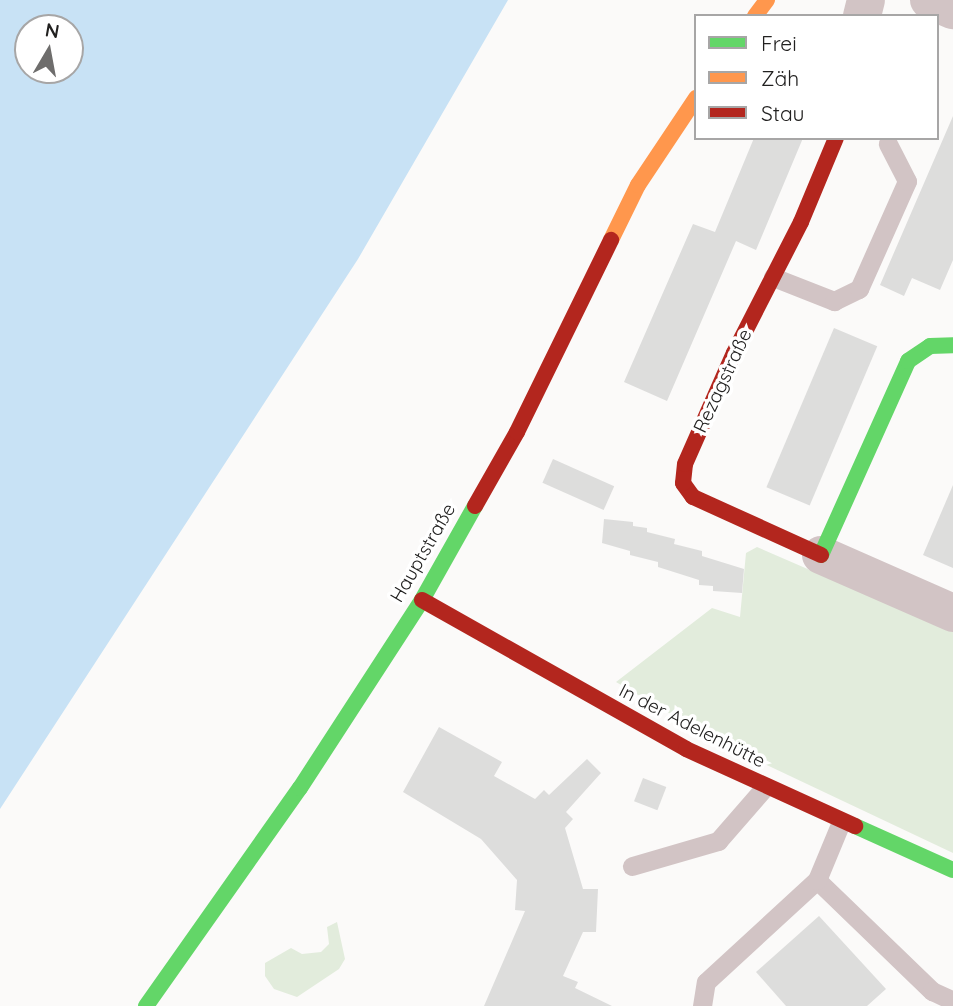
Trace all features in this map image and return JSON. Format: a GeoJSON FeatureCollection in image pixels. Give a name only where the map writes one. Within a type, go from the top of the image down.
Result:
{"type":"FeatureCollection","features":[{"type":"Feature","properties":{"kind":"street"},"geometry":{"type":"LineString","coordinates":[[929,0],[953,10]]}},
{"type":"Feature","properties":{"kind":"street","name":"Hauptstraße"},"geometry":{"type":"LineString","coordinates":[[146,1006],[300,788],[422,600],[517,432],[638,185],[694,100]]}},
{"type":"Feature","properties":{"kind":"street","name":"Rezagstraße"},"geometry":{"type":"LineString","coordinates":[[835,140],[685,464],[683,483],[693,497],[953,613]]}},
{"type":"Feature","properties":{"kind":"street"},"geometry":{"type":"LineString","coordinates":[[821,555],[908,361],[930,346],[953,345]]}},
{"type":"Feature","properties":{"kind":"street","name":"In der Adelenhütte"},"geometry":{"type":"LineString","coordinates":[[422,600],[633,721],[765,787],[953,870]]}},
{"type":"Feature","properties":{"kind":"lane"},"geometry":{"type":"LineString","coordinates":[[773,277],[834,301],[859,289],[907,181],[888,145]]}},
{"type":"Feature","properties":{"kind":"lane"},"geometry":{"type":"LineString","coordinates":[[632,866],[718,841],[765,787]]}},
{"type":"Feature","properties":{"kind":"lane"},"geometry":{"type":"LineString","coordinates":[[702,1006],[706,982],[817,880],[841,822]]}},
{"type":"Feature","properties":{"kind":"lane"},"geometry":{"type":"LineString","coordinates":[[817,880],[932,991],[953,1001]]}},
{"type":"Feature","properties":{"kind":"green space"},"geometry":{"type":"Polygon","coordinates":[[[757,547],[953,632],[953,853],[722,744],[616,682],[712,608],[740,617],[746,553],[757,547]]]}},
{"type":"Feature","properties":{"kind":"green space"},"geometry":{"type":"Polygon","coordinates":[[[337,922],[345,959],[339,969],[297,997],[274,989],[265,976],[265,963],[291,948],[302,954],[321,952],[329,944],[327,927],[337,922]]]}},
{"type":"Feature","properties":{"kind":"water"},"geometry":{"type":"Polygon","coordinates":[[[0,0],[508,0],[358,259],[0,809],[0,0]]]}},
{"type":"Feature","properties":{"kind":"building"},"geometry":{"type":"Polygon","coordinates":[[[953,116],[953,260],[940,290],[912,278],[904,296],[880,285],[953,116]]]}},
{"type":"Feature","properties":{"kind":"building"},"geometry":{"type":"Polygon","coordinates":[[[753,140],[802,140],[756,250],[736,241],[667,401],[624,382],[693,224],[715,232],[753,140]]]}},
{"type":"Feature","properties":{"kind":"building"},"geometry":{"type":"Polygon","coordinates":[[[834,328],[877,346],[810,506],[766,487],[834,328]]]}},
{"type":"Feature","properties":{"kind":"building"},"geometry":{"type":"Polygon","coordinates":[[[553,459],[614,486],[604,510],[542,483],[553,459]]]}},
{"type":"Feature","properties":{"kind":"building"},"geometry":{"type":"Polygon","coordinates":[[[953,485],[953,568],[923,555],[953,485]]]}},
{"type":"Feature","properties":{"kind":"building"},"geometry":{"type":"Polygon","coordinates":[[[604,519],[633,522],[633,526],[647,528],[647,532],[675,539],[674,544],[702,551],[702,556],[744,569],[742,593],[713,591],[713,586],[699,585],[699,580],[658,567],[658,562],[630,555],[630,551],[602,543],[604,519]]]}},
{"type":"Feature","properties":{"kind":"building"},"geometry":{"type":"Polygon","coordinates":[[[439,727],[502,762],[494,776],[535,799],[544,790],[549,795],[587,759],[601,773],[566,812],[573,819],[565,828],[583,889],[598,889],[596,932],[583,932],[563,976],[578,982],[575,988],[612,1006],[484,1006],[525,911],[515,910],[517,880],[481,839],[403,792],[439,727]]]}},
{"type":"Feature","properties":{"kind":"building"},"geometry":{"type":"Polygon","coordinates":[[[643,778],[666,787],[657,810],[634,801],[643,778]]]}},
{"type":"Feature","properties":{"kind":"building"},"geometry":{"type":"Polygon","coordinates":[[[819,916],[886,989],[867,1006],[786,1006],[756,972],[819,916]]]}},
{"type":"Feature","properties":{"kind":"traffic: fast"},"geometry":{"type":"LineString","coordinates":[[821,555],[908,361],[930,346],[953,345]]}},
{"type":"Feature","properties":{"kind":"traffic: fast"},"geometry":{"type":"LineString","coordinates":[[146,1006],[300,788],[422,600],[475,506]]}},
{"type":"Feature","properties":{"kind":"traffic: fast"},"geometry":{"type":"LineString","coordinates":[[855,826],[953,870]]}},
{"type":"Feature","properties":{"kind":"traffic: slow"},"geometry":{"type":"LineString","coordinates":[[756,14],[767,0]]}},
{"type":"Feature","properties":{"kind":"traffic: slow"},"geometry":{"type":"LineString","coordinates":[[611,240],[638,185],[694,101]]}},
{"type":"Feature","properties":{"kind":"traffic: jam"},"geometry":{"type":"LineString","coordinates":[[821,555],[693,497],[683,483],[685,464],[734,353],[801,222],[835,140]]}},
{"type":"Feature","properties":{"kind":"traffic: jam"},"geometry":{"type":"LineString","coordinates":[[475,506],[517,432],[611,240]]}},
{"type":"Feature","properties":{"kind":"traffic: jam"},"geometry":{"type":"LineString","coordinates":[[422,600],[686,749],[855,826]]}}]}
